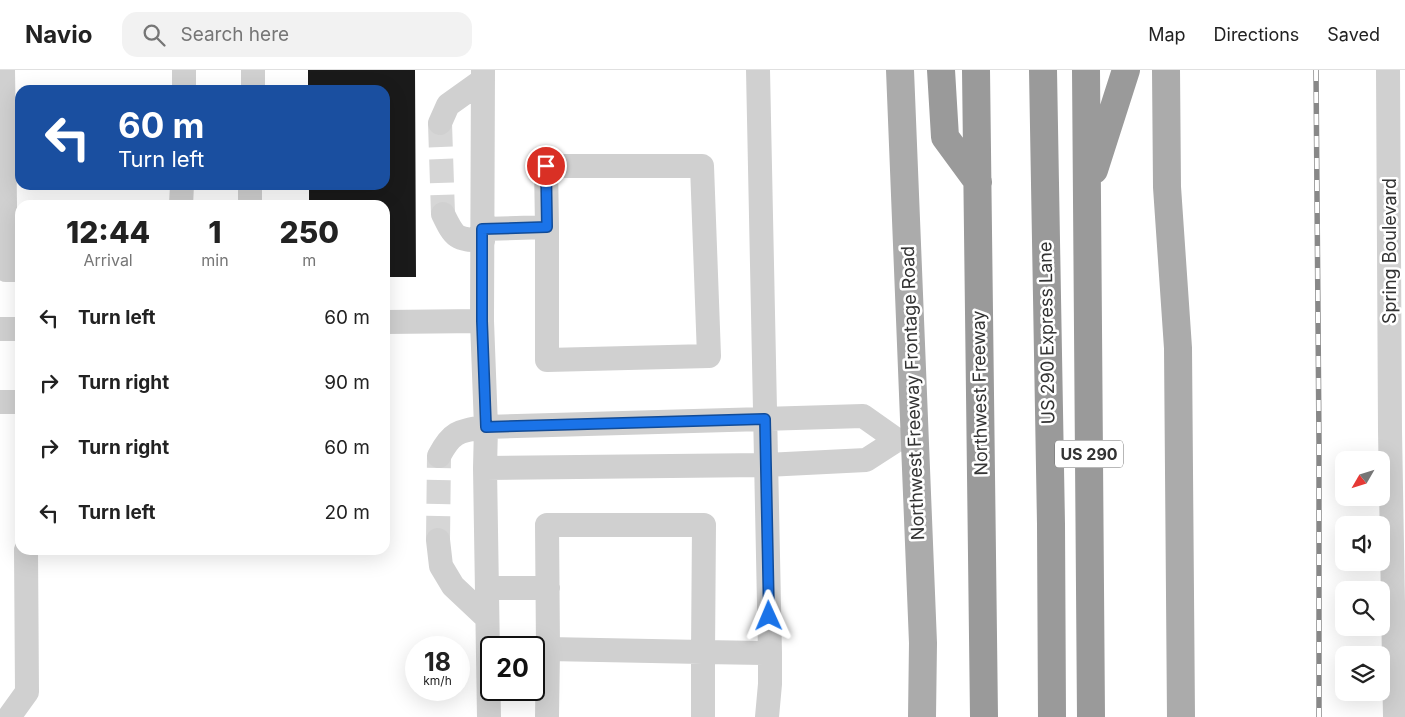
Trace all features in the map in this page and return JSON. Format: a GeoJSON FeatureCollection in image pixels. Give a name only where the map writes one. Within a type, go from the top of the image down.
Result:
{"type":"FeatureCollection","features":[{"type":"Feature","properties":{"kind":"highway"},"geometry":{"type":"LineString","coordinates":[[940,70],[945,137],[978,182]]}},
{"type":"Feature","properties":{"kind":"highway","name":"Northwest Freeway"},"geometry":{"type":"LineString","coordinates":[[976,70],[984,717]]}},
{"type":"Feature","properties":{"kind":"highway","name":"US 290 Express Lane"},"geometry":{"type":"LineString","coordinates":[[1043,70],[1051,514],[1052,717]]}},
{"type":"Feature","properties":{"kind":"highway","name":"US 290"},"geometry":{"type":"LineString","coordinates":[[1086,70],[1091,717]]}},
{"type":"Feature","properties":{"kind":"highway"},"geometry":{"type":"LineString","coordinates":[[1088,190],[1126,70]]}},
{"type":"Feature","properties":{"kind":"main road","name":"Northwest Freeway Frontage Road"},"geometry":{"type":"LineString","coordinates":[[900,70],[906,439],[923,643],[922,717]]}},
{"type":"Feature","properties":{"kind":"main road"},"geometry":{"type":"LineString","coordinates":[[1166,70],[1167,187],[1178,348],[1181,717]]}},
{"type":"Feature","properties":{"kind":"street"},"geometry":{"type":"LineString","coordinates":[[3,70],[6,270],[15,270]]}},
{"type":"Feature","properties":{"kind":"street"},"geometry":{"type":"LineString","coordinates":[[184,70],[184,85]]}},
{"type":"Feature","properties":{"kind":"street"},"geometry":{"type":"LineString","coordinates":[[252,85],[253,70]]}},
{"type":"Feature","properties":{"kind":"street"},"geometry":{"type":"LineString","coordinates":[[758,70],[770,653],[770,684],[766,717]]}},
{"type":"Feature","properties":{"kind":"street","name":"Spring Boulevard"},"geometry":{"type":"LineString","coordinates":[[1388,70],[1390,431]]}},
{"type":"Feature","properties":{"kind":"street"},"geometry":{"type":"LineString","coordinates":[[440,123],[448,105],[483,75]]}},
{"type":"Feature","properties":{"kind":"street"},"geometry":{"type":"LineString","coordinates":[[483,75],[482,321],[486,427],[489,717]]}},
{"type":"Feature","properties":{"kind":"street"},"geometry":{"type":"LineString","coordinates":[[546,166],[702,166],[709,356],[547,360],[547,227],[546,166]]}},
{"type":"Feature","properties":{"kind":"street"},"geometry":{"type":"LineString","coordinates":[[443,214],[451,231],[462,240],[483,235],[547,227]]}},
{"type":"Feature","properties":{"kind":"street"},"geometry":{"type":"LineString","coordinates":[[390,322],[482,321]]}},
{"type":"Feature","properties":{"kind":"street"},"geometry":{"type":"LineString","coordinates":[[0,329],[15,329]]}},
{"type":"Feature","properties":{"kind":"street"},"geometry":{"type":"LineString","coordinates":[[0,402],[15,402]]}},
{"type":"Feature","properties":{"kind":"street"},"geometry":{"type":"LineString","coordinates":[[439,456],[447,441],[460,431],[486,427],[863,416],[906,439]]}},
{"type":"Feature","properties":{"kind":"street"},"geometry":{"type":"LineString","coordinates":[[1390,431],[1405,503]]}},
{"type":"Feature","properties":{"kind":"street"},"geometry":{"type":"LineString","coordinates":[[1390,431],[1395,717]]}},
{"type":"Feature","properties":{"kind":"street"},"geometry":{"type":"LineString","coordinates":[[485,468],[766,465],[866,460],[906,439]]}},
{"type":"Feature","properties":{"kind":"street"},"geometry":{"type":"LineString","coordinates":[[547,717],[547,525],[704,525],[703,717]]}},
{"type":"Feature","properties":{"kind":"street"},"geometry":{"type":"LineString","coordinates":[[438,540],[441,566],[453,586],[487,618]]}},
{"type":"Feature","properties":{"kind":"street"},"geometry":{"type":"LineString","coordinates":[[9,717],[27,692],[26,555]]}},
{"type":"Feature","properties":{"kind":"street"},"geometry":{"type":"LineString","coordinates":[[487,588],[548,588]]}},
{"type":"Feature","properties":{"kind":"street"},"geometry":{"type":"LineString","coordinates":[[548,650],[770,653]]}},
{"type":"Feature","properties":{"kind":"building"},"geometry":{"type":"Polygon","coordinates":[[[308,70],[415,70],[416,277],[390,277],[390,200],[309,200],[309,190],[390,190],[390,85],[308,85],[308,70]]]}},
{"type":"Feature","properties":{"kind":"tunnel"},"geometry":{"type":"LineString","coordinates":[[440,123],[443,214]]}},
{"type":"Feature","properties":{"kind":"tunnel"},"geometry":{"type":"LineString","coordinates":[[438,540],[439,456]]}},
{"type":"Feature","properties":{"kind":"railway"},"geometry":{"type":"LineString","coordinates":[[1316,70],[1319,717]]}},
{"type":"Feature","properties":{"kind":"route"},"geometry":{"type":"LineString","coordinates":[[546,166],[547,227],[482,229],[482,321],[486,427],[765,419],[769,616]]}}]}
